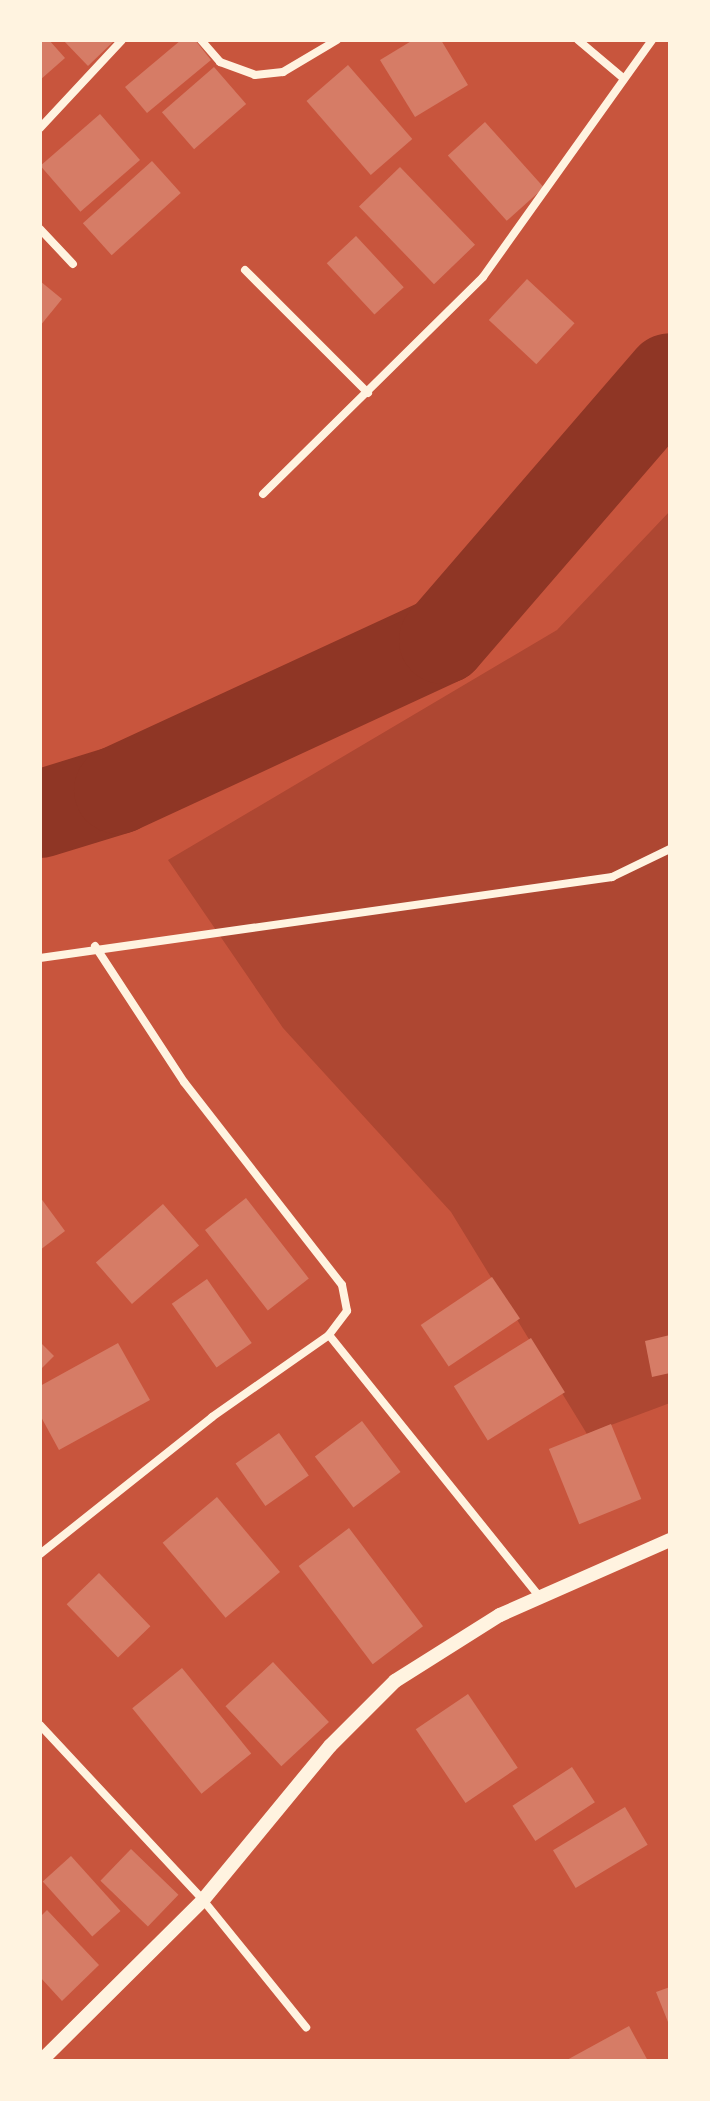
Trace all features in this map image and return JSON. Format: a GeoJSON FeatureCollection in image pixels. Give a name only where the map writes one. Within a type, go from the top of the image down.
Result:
{"type":"FeatureCollection","features":[{"type":"Feature","properties":{"kind":"street"},"geometry":{"type":"LineString","coordinates":[[40,128],[122,40]]}},
{"type":"Feature","properties":{"kind":"street"},"geometry":{"type":"LineString","coordinates":[[201,40],[231,69],[267,75],[301,64],[337,40]]}},
{"type":"Feature","properties":{"kind":"street"},"geometry":{"type":"LineString","coordinates":[[578,40],[622,77]]}},
{"type":"Feature","properties":{"kind":"street"},"geometry":{"type":"LineString","coordinates":[[263,494],[483,277],[575,153],[622,77],[652,40]]}},
{"type":"Feature","properties":{"kind":"street"},"geometry":{"type":"LineString","coordinates":[[40,229],[73,264]]}},
{"type":"Feature","properties":{"kind":"street"},"geometry":{"type":"LineString","coordinates":[[245,270],[368,393]]}},
{"type":"Feature","properties":{"kind":"street"},"geometry":{"type":"LineString","coordinates":[[40,958],[95,946],[612,877],[670,849]]}},
{"type":"Feature","properties":{"kind":"street"},"geometry":{"type":"LineString","coordinates":[[40,1554],[212,1417],[329,1335],[347,1311],[342,1285],[184,1082],[95,946]]}},
{"type":"Feature","properties":{"kind":"street"},"geometry":{"type":"LineString","coordinates":[[329,1335],[539,1596]]}},
{"type":"Feature","properties":{"kind":"street"},"geometry":{"type":"LineString","coordinates":[[41,2061],[203,1900],[365,1707],[418,1663],[539,1596],[670,1540]]}},
{"type":"Feature","properties":{"kind":"street"},"geometry":{"type":"LineString","coordinates":[[40,1725],[203,1900],[306,2027]]}},
{"type":"Feature","properties":{"kind":"shaded area"},"geometry":{"type":"Polygon","coordinates":[[[670,511],[670,1403],[587,1434],[451,1212],[283,1028],[168,860],[557,630],[670,511]]]}},
{"type":"Feature","properties":{"kind":"building"},"geometry":{"type":"Polygon","coordinates":[[[40,40],[49,40],[65,58],[40,80],[40,40]]]}},
{"type":"Feature","properties":{"kind":"building"},"geometry":{"type":"Polygon","coordinates":[[[63,40],[115,40],[88,66],[63,40]]]}},
{"type":"Feature","properties":{"kind":"building"},"geometry":{"type":"Polygon","coordinates":[[[181,40],[195,40],[211,60],[147,113],[125,87],[181,40]]]}},
{"type":"Feature","properties":{"kind":"building"},"geometry":{"type":"Polygon","coordinates":[[[413,40],[441,40],[468,85],[415,117],[380,60],[413,40]]]}},
{"type":"Feature","properties":{"kind":"building"},"geometry":{"type":"Polygon","coordinates":[[[348,65],[412,139],[371,175],[306,101],[348,65]]]}},
{"type":"Feature","properties":{"kind":"building"},"geometry":{"type":"Polygon","coordinates":[[[214,67],[246,104],[194,149],[162,112],[214,67]]]}},
{"type":"Feature","properties":{"kind":"building"},"geometry":{"type":"Polygon","coordinates":[[[100,114],[140,160],[80,212],[40,166],[100,114]]]}},
{"type":"Feature","properties":{"kind":"building"},"geometry":{"type":"Polygon","coordinates":[[[485,122],[544,187],[507,221],[448,155],[485,122]]]}},
{"type":"Feature","properties":{"kind":"building"},"geometry":{"type":"Polygon","coordinates":[[[152,161],[181,193],[112,255],[83,223],[152,161]]]}},
{"type":"Feature","properties":{"kind":"building"},"geometry":{"type":"Polygon","coordinates":[[[400,167],[475,245],[434,284],[359,207],[400,167]]]}},
{"type":"Feature","properties":{"kind":"building"},"geometry":{"type":"Polygon","coordinates":[[[356,236],[404,287],[374,314],[327,263],[356,236]]]}},
{"type":"Feature","properties":{"kind":"building"},"geometry":{"type":"Polygon","coordinates":[[[527,279],[575,323],[536,364],[489,320],[527,279]]]}},
{"type":"Feature","properties":{"kind":"building"},"geometry":{"type":"Polygon","coordinates":[[[40,281],[62,299],[40,326],[40,281]]]}},
{"type":"Feature","properties":{"kind":"building"},"geometry":{"type":"Polygon","coordinates":[[[40,1197],[65,1231],[40,1250],[40,1197]]]}},
{"type":"Feature","properties":{"kind":"building"},"geometry":{"type":"Polygon","coordinates":[[[246,1198],[309,1278],[268,1310],[205,1230],[246,1198]]]}},
{"type":"Feature","properties":{"kind":"building"},"geometry":{"type":"Polygon","coordinates":[[[163,1204],[199,1246],[132,1304],[96,1262],[163,1204]]]}},
{"type":"Feature","properties":{"kind":"building"},"geometry":{"type":"Polygon","coordinates":[[[492,1277],[520,1318],[449,1367],[421,1325],[492,1277]]]}},
{"type":"Feature","properties":{"kind":"building"},"geometry":{"type":"Polygon","coordinates":[[[207,1279],[252,1343],[217,1368],[172,1304],[207,1279]]]}},
{"type":"Feature","properties":{"kind":"building"},"geometry":{"type":"Polygon","coordinates":[[[670,1335],[670,1373],[652,1377],[645,1341],[670,1335]]]}},
{"type":"Feature","properties":{"kind":"building"},"geometry":{"type":"Polygon","coordinates":[[[531,1338],[565,1392],[488,1440],[454,1386],[531,1338]]]}},
{"type":"Feature","properties":{"kind":"building"},"geometry":{"type":"Polygon","coordinates":[[[40,1342],[54,1356],[40,1370],[40,1342]]]}},
{"type":"Feature","properties":{"kind":"building"},"geometry":{"type":"Polygon","coordinates":[[[118,1343],[150,1400],[59,1450],[40,1415],[40,1386],[118,1343]]]}},
{"type":"Feature","properties":{"kind":"building"},"geometry":{"type":"Polygon","coordinates":[[[362,1421],[401,1472],[353,1508],[315,1457],[362,1421]]]}},
{"type":"Feature","properties":{"kind":"building"},"geometry":{"type":"Polygon","coordinates":[[[611,1424],[641,1499],[579,1524],[549,1449],[611,1424]]]}},
{"type":"Feature","properties":{"kind":"building"},"geometry":{"type":"Polygon","coordinates":[[[279,1433],[309,1476],[265,1506],[236,1463],[279,1433]]]}},
{"type":"Feature","properties":{"kind":"building"},"geometry":{"type":"Polygon","coordinates":[[[217,1497],[280,1572],[226,1618],[163,1543],[217,1497]]]}},
{"type":"Feature","properties":{"kind":"building"},"geometry":{"type":"Polygon","coordinates":[[[349,1528],[423,1626],[373,1664],[299,1566],[349,1528]]]}},
{"type":"Feature","properties":{"kind":"building"},"geometry":{"type":"Polygon","coordinates":[[[99,1573],[150,1626],[118,1657],[67,1604],[99,1573]]]}},
{"type":"Feature","properties":{"kind":"building"},"geometry":{"type":"Polygon","coordinates":[[[273,1662],[329,1722],[281,1766],[225,1706],[273,1662]]]}},
{"type":"Feature","properties":{"kind":"building"},"geometry":{"type":"Polygon","coordinates":[[[182,1668],[251,1753],[201,1794],[132,1708],[182,1668]]]}},
{"type":"Feature","properties":{"kind":"building"},"geometry":{"type":"Polygon","coordinates":[[[468,1694],[518,1768],[466,1803],[416,1729],[468,1694]]]}},
{"type":"Feature","properties":{"kind":"building"},"geometry":{"type":"Polygon","coordinates":[[[572,1767],[595,1802],[535,1841],[512,1806],[572,1767]]]}},
{"type":"Feature","properties":{"kind":"building"},"geometry":{"type":"Polygon","coordinates":[[[625,1807],[648,1845],[576,1888],[553,1850],[625,1807]]]}},
{"type":"Feature","properties":{"kind":"building"},"geometry":{"type":"Polygon","coordinates":[[[131,1849],[178,1895],[148,1926],[100,1881],[131,1849]]]}},
{"type":"Feature","properties":{"kind":"building"},"geometry":{"type":"Polygon","coordinates":[[[71,1856],[121,1911],[92,1936],[43,1881],[71,1856]]]}},
{"type":"Feature","properties":{"kind":"building"},"geometry":{"type":"Polygon","coordinates":[[[47,1910],[99,1965],[62,2001],[40,1977],[40,1917],[47,1910]]]}},
{"type":"Feature","properties":{"kind":"building"},"geometry":{"type":"Polygon","coordinates":[[[670,1987],[670,2027],[656,1992],[670,1987]]]}},
{"type":"Feature","properties":{"kind":"building"},"geometry":{"type":"Polygon","coordinates":[[[629,2026],[648,2061],[565,2061],[629,2026]]]}},
{"type":"Feature","properties":{"kind":"waterway"},"geometry":{"type":"LineString","coordinates":[[40,814],[118,790],[443,640],[670,377]]}}]}
